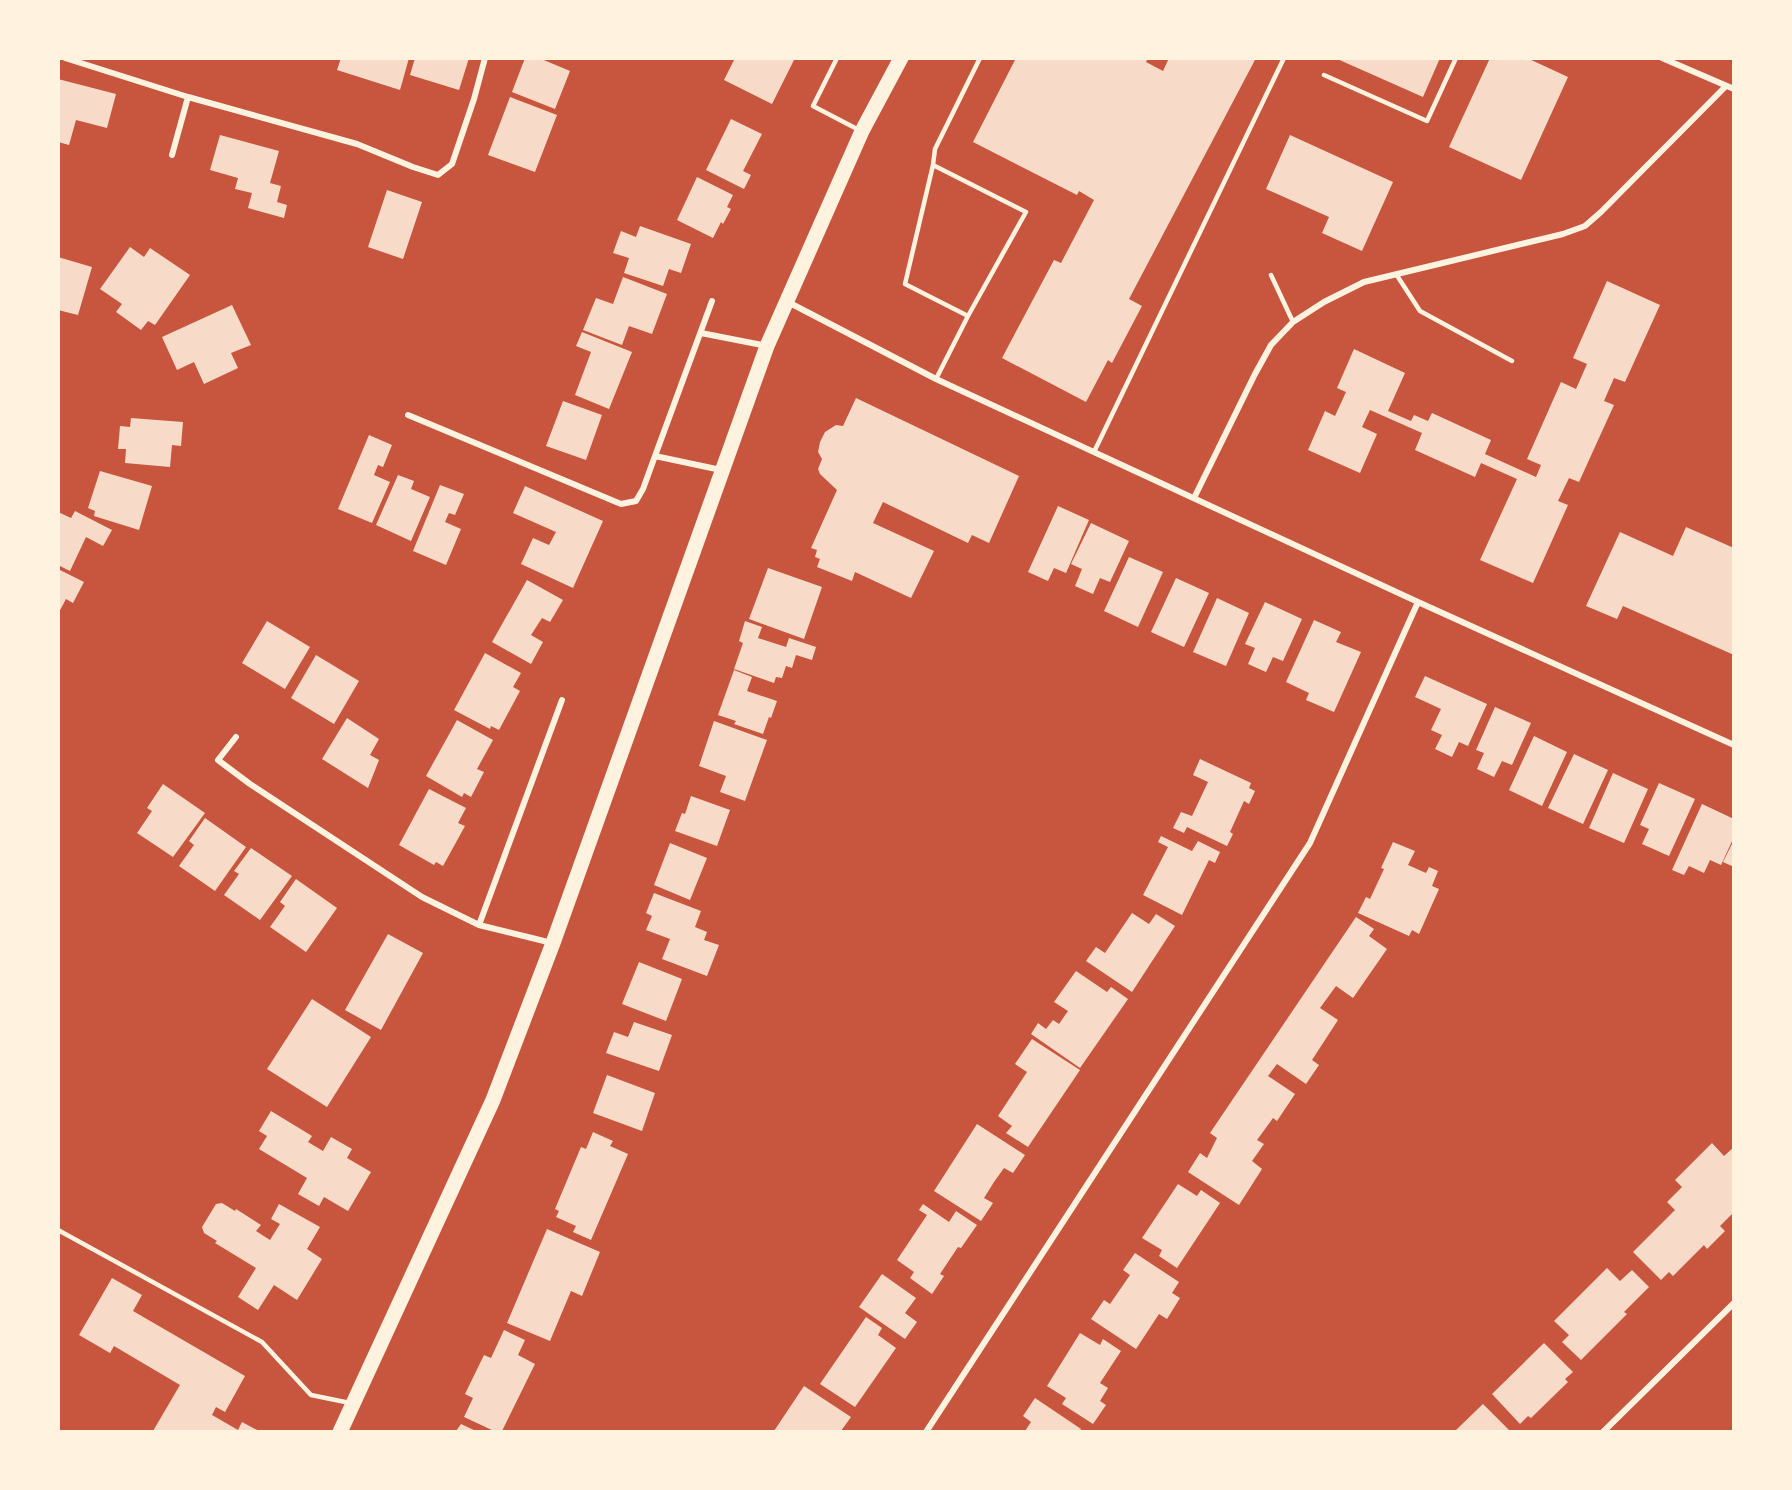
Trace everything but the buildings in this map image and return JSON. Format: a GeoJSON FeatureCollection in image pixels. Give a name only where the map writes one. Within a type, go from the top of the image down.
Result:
{"type":"FeatureCollection","features":[{"type":"Feature","properties":{"kind":"main road"},"geometry":{"type":"LineString","coordinates":[[339,1431],[493,1100],[553,943],[767,346],[862,131],[901,58]]}},
{"type":"Feature","properties":{"kind":"street"},"geometry":{"type":"LineString","coordinates":[[65,58],[188,97],[357,144],[438,175],[452,164],[474,99],[484,58]]}},
{"type":"Feature","properties":{"kind":"street"},"geometry":{"type":"LineString","coordinates":[[1662,58],[1734,89]]}},
{"type":"Feature","properties":{"kind":"street"},"geometry":{"type":"LineString","coordinates":[[1194,498],[1260,364],[1271,345],[1293,322],[1324,302],[1364,282],[1563,234],[1585,226],[1726,86]]}},
{"type":"Feature","properties":{"kind":"street"},"geometry":{"type":"LineString","coordinates":[[172,155],[188,97]]}},
{"type":"Feature","properties":{"kind":"street"},"geometry":{"type":"LineString","coordinates":[[786,300],[936,379],[1734,745]]}},
{"type":"Feature","properties":{"kind":"street"},"geometry":{"type":"LineString","coordinates":[[408,415],[621,504],[636,501],[643,489],[712,301]]}},
{"type":"Feature","properties":{"kind":"street"},"geometry":{"type":"LineString","coordinates":[[701,333],[767,346]]}},
{"type":"Feature","properties":{"kind":"street"},"geometry":{"type":"LineString","coordinates":[[655,456],[721,470]]}},
{"type":"Feature","properties":{"kind":"street"},"geometry":{"type":"LineString","coordinates":[[926,1431],[1310,843],[1418,602]]}},
{"type":"Feature","properties":{"kind":"street"},"geometry":{"type":"LineString","coordinates":[[479,925],[562,700]]}},
{"type":"Feature","properties":{"kind":"street"},"geometry":{"type":"LineString","coordinates":[[236,737],[218,760],[250,784],[422,897],[479,925],[553,943]]}},
{"type":"Feature","properties":{"kind":"street"},"geometry":{"type":"LineString","coordinates":[[1603,1431],[1734,1303]]}},
{"type":"Feature","properties":{"kind":"lane"},"geometry":{"type":"LineString","coordinates":[[837,58],[813,106],[862,131]]}},
{"type":"Feature","properties":{"kind":"lane"},"geometry":{"type":"LineString","coordinates":[[968,316],[905,284],[935,148],[980,58]]}},
{"type":"Feature","properties":{"kind":"lane"},"geometry":{"type":"LineString","coordinates":[[1094,452],[1284,58]]}},
{"type":"Feature","properties":{"kind":"lane"},"geometry":{"type":"LineString","coordinates":[[1324,75],[1427,121],[1456,58]]}},
{"type":"Feature","properties":{"kind":"lane"},"geometry":{"type":"LineString","coordinates":[[933,165],[1026,212],[936,379]]}},
{"type":"Feature","properties":{"kind":"lane"},"geometry":{"type":"LineString","coordinates":[[1396,274],[1420,311],[1512,361]]}},
{"type":"Feature","properties":{"kind":"lane"},"geometry":{"type":"LineString","coordinates":[[1271,275],[1293,322]]}},
{"type":"Feature","properties":{"kind":"lane"},"geometry":{"type":"LineString","coordinates":[[58,1230],[262,1342],[311,1395],[353,1403]]}}]}
